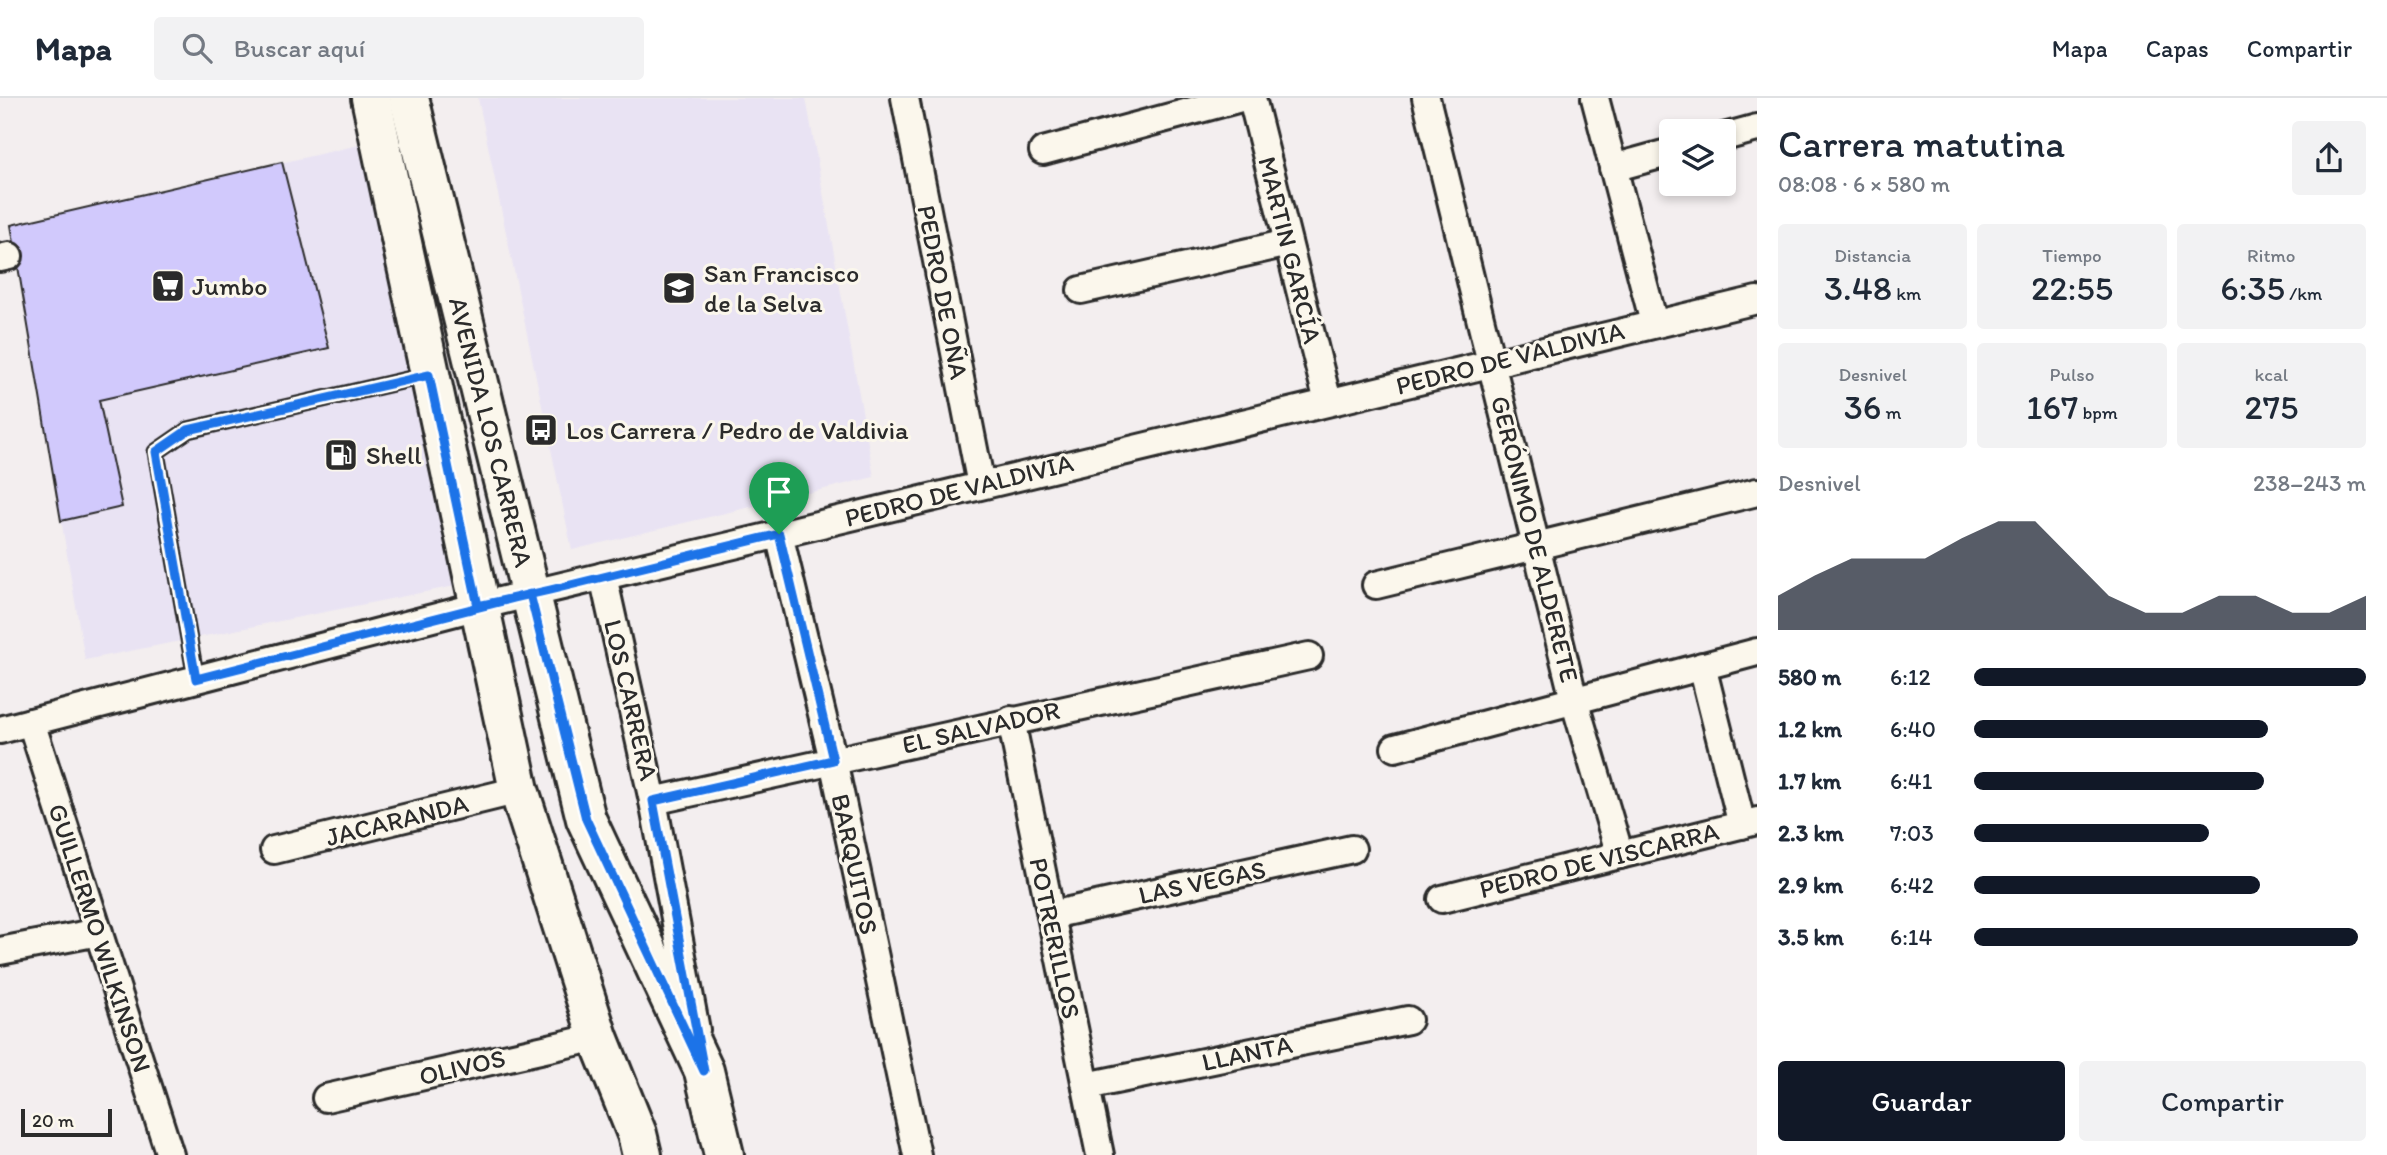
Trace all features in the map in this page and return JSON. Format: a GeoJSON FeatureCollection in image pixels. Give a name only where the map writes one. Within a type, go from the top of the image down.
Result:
{"type":"FeatureCollection","features":[{"type":"Feature","properties":{"kind":"main road","name":"AVENIDA LOS CARRERA"},"geometry":{"type":"LineString","coordinates":[[371,98],[519,789],[598,1037],[637,1134],[642,1155]]}},
{"type":"Feature","properties":{"kind":"main road","name":"AVENIDA LOS CARRERA"},"geometry":{"type":"LineString","coordinates":[[408,98],[586,819],[704,1071],[724,1155]]}},
{"type":"Feature","properties":{"kind":"street","name":"PEDRO DE OÑA"},"geometry":{"type":"LineString","coordinates":[[905,98],[981,485]]}},
{"type":"Feature","properties":{"kind":"street"},"geometry":{"type":"LineString","coordinates":[[1043,151],[1241,98]]}},
{"type":"Feature","properties":{"kind":"street","name":"MARTIN GARCÍA"},"geometry":{"type":"LineString","coordinates":[[1252,98],[1328,402]]}},
{"type":"Feature","properties":{"kind":"street","name":"GERÓNIMO DE ALDERETE"},"geometry":{"type":"LineString","coordinates":[[1426,98],[1574,700],[1620,855]]}},
{"type":"Feature","properties":{"kind":"street"},"geometry":{"type":"LineString","coordinates":[[1595,98],[1654,323]]}},
{"type":"Feature","properties":{"kind":"street"},"geometry":{"type":"LineString","coordinates":[[1736,134],[1757,128]]}},
{"type":"Feature","properties":{"kind":"street"},"geometry":{"type":"LineString","coordinates":[[1613,168],[1659,155]]}},
{"type":"Feature","properties":{"kind":"street"},"geometry":{"type":"LineString","coordinates":[[1082,290],[1288,243]]}},
{"type":"Feature","properties":{"kind":"street","name":"PEDRO DE VALDIVIA"},"geometry":{"type":"LineString","coordinates":[[0,730],[478,606],[1757,300]]}},
{"type":"Feature","properties":{"kind":"street"},"geometry":{"type":"LineString","coordinates":[[1376,585],[1757,492]]}},
{"type":"Feature","properties":{"kind":"street","name":"BARQUITOS"},"geometry":{"type":"LineString","coordinates":[[779,534],[833,760],[916,1155]]}},
{"type":"Feature","properties":{"kind":"street","name":"LOS CARRERA"},"geometry":{"type":"LineString","coordinates":[[603,576],[653,801],[704,1071]]}},
{"type":"Feature","properties":{"kind":"street"},"geometry":{"type":"LineString","coordinates":[[1395,748],[1757,652]]}},
{"type":"Feature","properties":{"kind":"street","name":"EL SALVADOR"},"geometry":{"type":"LineString","coordinates":[[653,801],[1309,656]]}},
{"type":"Feature","properties":{"kind":"street"},"geometry":{"type":"LineString","coordinates":[[1702,666],[1750,823]]}},
{"type":"Feature","properties":{"kind":"street","name":"POTRERILLOS"},"geometry":{"type":"LineString","coordinates":[[1011,720],[1100,1155]]}},
{"type":"Feature","properties":{"kind":"street","name":"GUILLERMO WILKINSON"},"geometry":{"type":"LineString","coordinates":[[31,722],[170,1155]]}},
{"type":"Feature","properties":{"kind":"street","name":"JACARANDA"},"geometry":{"type":"LineString","coordinates":[[274,850],[519,789]]}},
{"type":"Feature","properties":{"kind":"street","name":"PEDRO DE VISCARRA"},"geometry":{"type":"LineString","coordinates":[[1442,899],[1750,823]]}},
{"type":"Feature","properties":{"kind":"street","name":"LAS VEGAS"},"geometry":{"type":"LineString","coordinates":[[1051,915],[1352,849]]}},
{"type":"Feature","properties":{"kind":"street"},"geometry":{"type":"LineString","coordinates":[[0,951],[99,932]]}},
{"type":"Feature","properties":{"kind":"street","name":"LLANTA"},"geometry":{"type":"LineString","coordinates":[[1086,1086],[1408,1020]]}},
{"type":"Feature","properties":{"kind":"street","name":"OLIVOS"},"geometry":{"type":"LineString","coordinates":[[326,1098],[598,1037]]}},
{"type":"Feature","properties":{"kind":"lane"},"geometry":{"type":"LineString","coordinates":[[196,679],[156,452],[188,430],[429,375]]}},
{"type":"Feature","properties":{"kind":"shaded area","name":"San Francisco de la Selva"},"geometry":{"type":"Polygon","coordinates":[[[478,98],[806,98],[874,477],[572,550],[478,98]]]}},
{"type":"Feature","properties":{"kind":"shaded area"},"geometry":{"type":"Polygon","coordinates":[[[363,144],[455,586],[85,660],[11,225],[363,144]]]}},
{"type":"Feature","properties":{"kind":"building","name":"Jumbo"},"geometry":{"type":"Polygon","coordinates":[[[282,162],[329,348],[99,400],[122,507],[61,521],[11,225],[282,162]]]}},
{"type":"Feature","properties":{"kind":"place","name":"Jumbo"},"geometry":{"type":"Point","coordinates":[168,286]}},
{"type":"Feature","properties":{"kind":"place","name":"San Francisco de la Selva"},"geometry":{"type":"Point","coordinates":[679,288]}},
{"type":"Feature","properties":{"kind":"place","name":"Los Carrera / Pedro de Valdivia"},"geometry":{"type":"Point","coordinates":[541,430]}},
{"type":"Feature","properties":{"kind":"place","name":"Shell"},"geometry":{"type":"Point","coordinates":[341,455]}},
{"type":"Feature","properties":{"kind":"route"},"geometry":{"type":"LineString","coordinates":[[429,375],[478,606],[779,534],[833,760],[653,801],[704,1071],[586,819],[530,594],[196,679],[156,452],[188,430],[429,375]]}}]}
